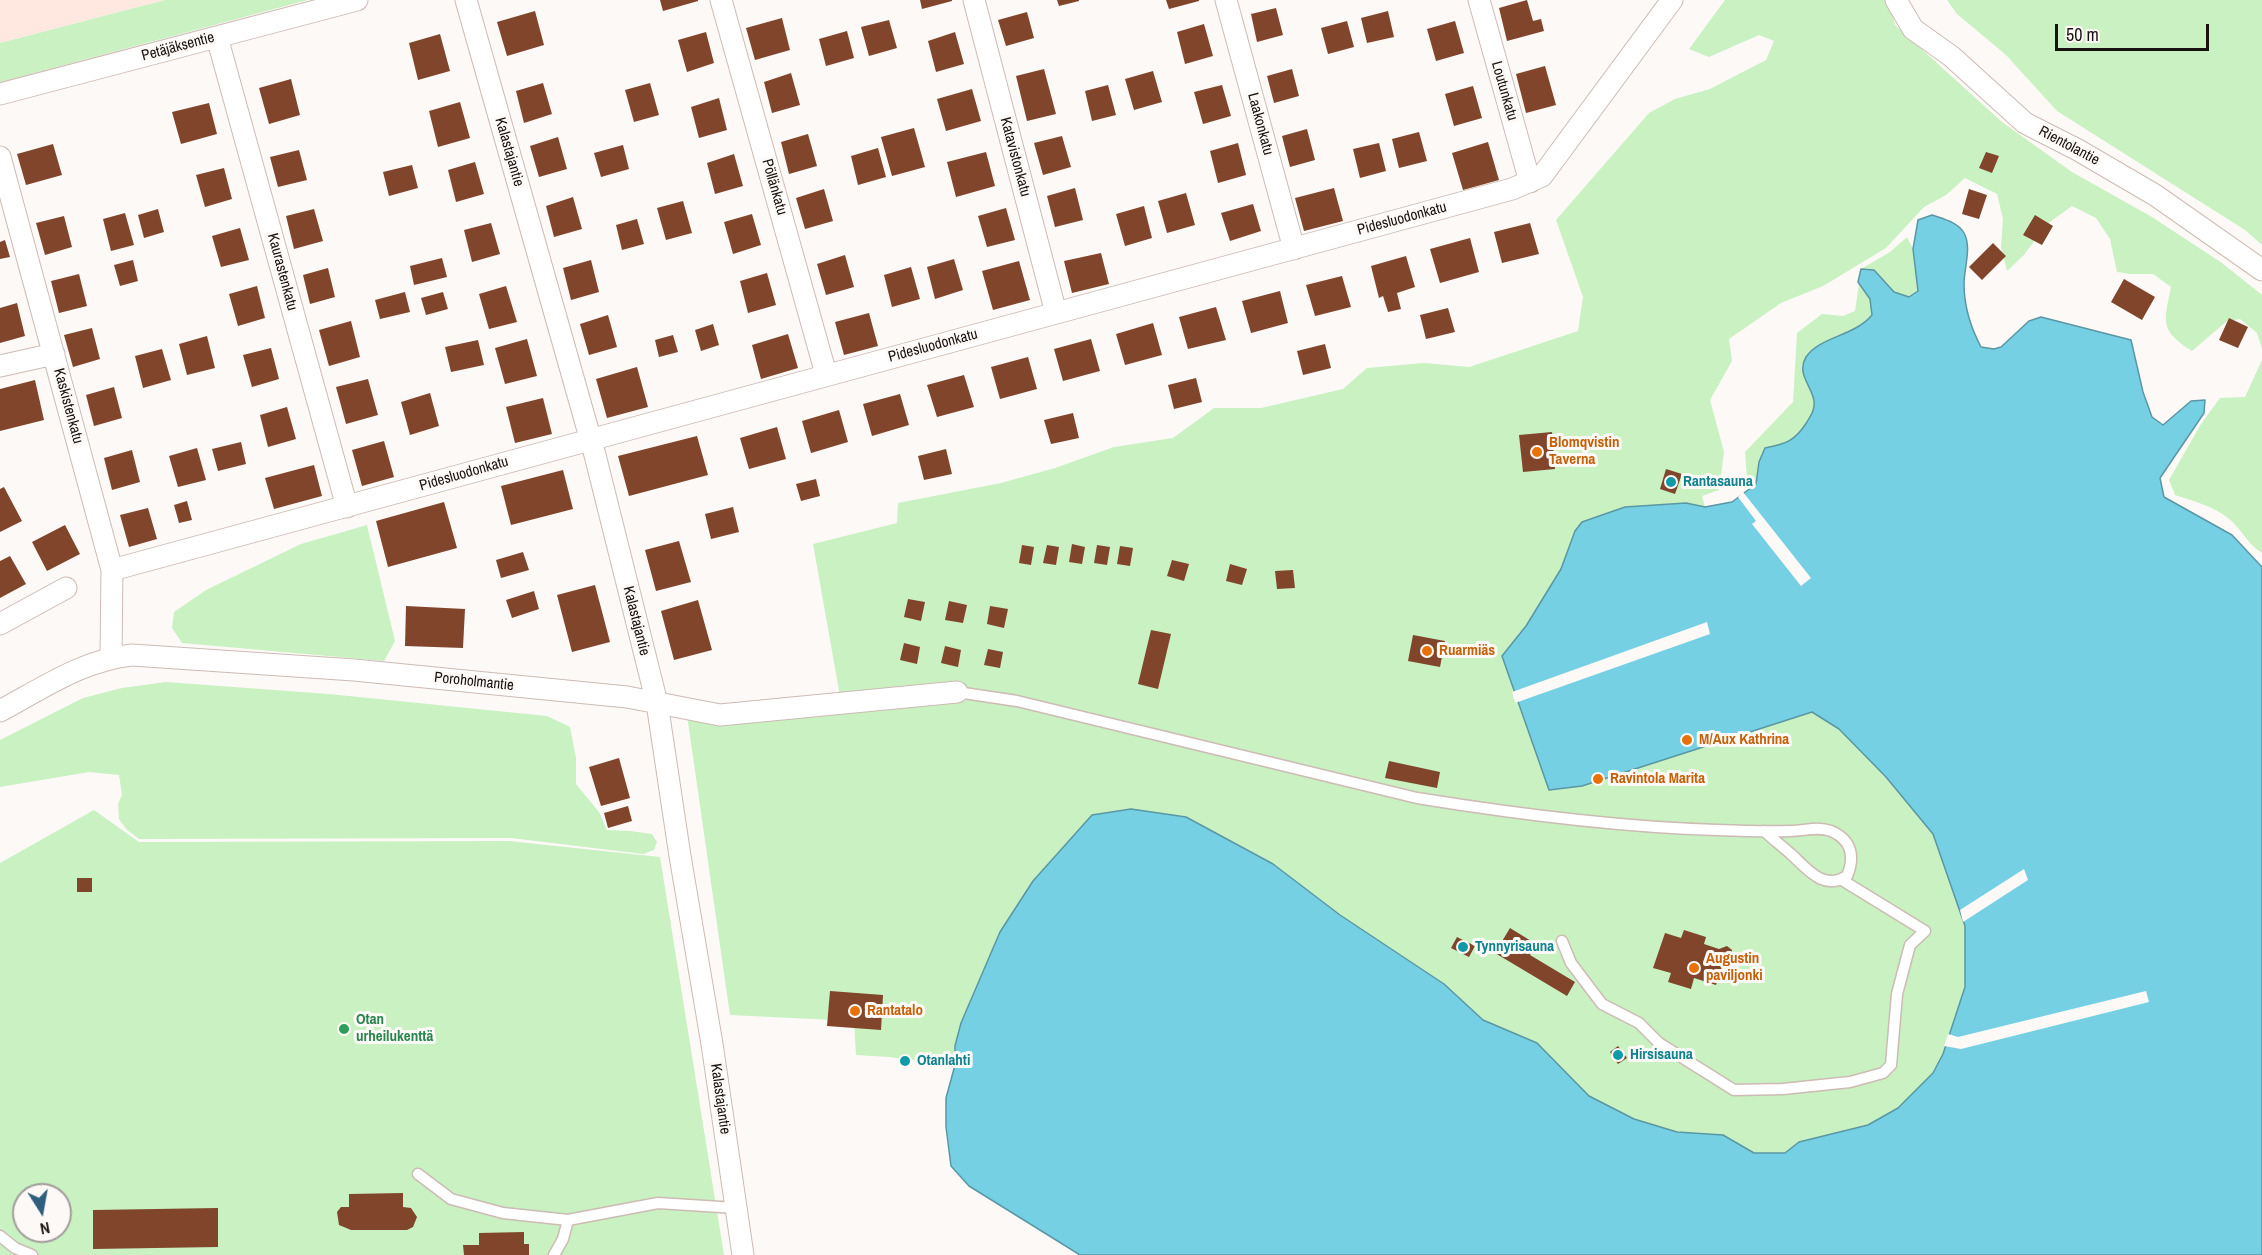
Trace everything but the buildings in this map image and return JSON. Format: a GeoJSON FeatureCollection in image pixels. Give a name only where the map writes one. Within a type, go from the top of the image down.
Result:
{"type":"FeatureCollection","features":[{"type":"Feature","properties":{"kind":"street","name":"Petäjäksentie"},"geometry":{"type":"LineString","coordinates":[[0,94],[357,0]]}},
{"type":"Feature","properties":{"kind":"street","name":"Kalastajantie"},"geometry":{"type":"LineString","coordinates":[[466,0],[589,438],[657,703],[712,1044],[743,1255]]}},
{"type":"Feature","properties":{"kind":"street","name":"Pöllänkatu"},"geometry":{"type":"LineString","coordinates":[[721,0],[826,375]]}},
{"type":"Feature","properties":{"kind":"street","name":"Katavistonkatu"},"geometry":{"type":"LineString","coordinates":[[974,0],[1056,313]]}},
{"type":"Feature","properties":{"kind":"street","name":"Laakonkatu"},"geometry":{"type":"LineString","coordinates":[[1226,0],[1294,249]]}},
{"type":"Feature","properties":{"kind":"street","name":"Loutunkatu"},"geometry":{"type":"LineString","coordinates":[[1479,0],[1530,182]]}},
{"type":"Feature","properties":{"kind":"street","name":"Pidesluodonkatu"},"geometry":{"type":"LineString","coordinates":[[112,570],[347,507],[589,438],[1512,189],[1542,176],[1672,0]]}},
{"type":"Feature","properties":{"kind":"street","name":"Rientolantie"},"geometry":{"type":"LineString","coordinates":[[1896,0],[1913,29],[1951,56],[2025,123],[2078,150],[2155,195],[2262,270]]}},
{"type":"Feature","properties":{"kind":"street","name":"Kaurastenkatu"},"geometry":{"type":"LineString","coordinates":[[217,37],[347,507]]}},
{"type":"Feature","properties":{"kind":"street","name":"Kaskistenkatu"},"geometry":{"type":"LineString","coordinates":[[0,157],[112,570],[111,657]]}},
{"type":"Feature","properties":{"kind":"street"},"geometry":{"type":"LineString","coordinates":[[0,366],[54,354]]}},
{"type":"Feature","properties":{"kind":"street"},"geometry":{"type":"LineString","coordinates":[[0,624],[66,588]]}},
{"type":"Feature","properties":{"kind":"street","name":"Poroholmantie"},"geometry":{"type":"LineString","coordinates":[[0,711],[90,663],[111,657],[154,655],[354,670],[627,698],[720,715],[957,692]]}},
{"type":"Feature","properties":{"kind":"lane"},"geometry":{"type":"LineString","coordinates":[[957,692],[1017,701],[1417,798],[1478,808],[1718,830],[1793,831],[1823,828],[1842,838],[1849,848],[1852,864],[1847,876],[1842,880],[1832,882],[1823,880],[1803,868],[1793,856],[1764,831]]}},
{"type":"Feature","properties":{"kind":"lane"},"geometry":{"type":"LineString","coordinates":[[1562,941],[1571,963],[1602,1004],[1639,1023],[1659,1043],[1734,1090],[1783,1089],[1868,1078],[1883,1073],[1891,1065],[1897,994],[1910,945],[1925,931],[1842,880]]}},
{"type":"Feature","properties":{"kind":"lane"},"geometry":{"type":"LineString","coordinates":[[418,1174],[451,1199],[503,1213],[568,1220],[658,1203],[736,1208]]}},
{"type":"Feature","properties":{"kind":"lane"},"geometry":{"type":"LineString","coordinates":[[554,1255],[563,1239],[568,1220]]}},
{"type":"Feature","properties":{"kind":"lane"},"geometry":{"type":"LineString","coordinates":[[0,1236],[15,1248],[32,1255]]}},
{"type":"Feature","properties":{"kind":"shaded area"},"geometry":{"type":"Polygon","coordinates":[[[0,0],[165,0],[0,43],[0,0]]]}},
{"type":"Feature","properties":{"kind":"green space"},"geometry":{"type":"Polygon","coordinates":[[[165,0],[308,0],[0,82],[0,43],[165,0]]]}},
{"type":"Feature","properties":{"kind":"green space"},"geometry":{"type":"Polygon","coordinates":[[[1725,0],[1889,0],[1895,25],[2002,122],[2072,172],[2152,217],[2222,263],[2262,295],[2262,349],[2257,333],[2240,319],[2227,321],[2192,351],[2174,337],[2166,324],[2171,287],[2153,274],[2117,272],[2110,239],[2096,218],[2072,206],[2046,225],[2024,255],[2007,271],[2001,247],[2003,219],[1997,194],[1965,178],[1946,195],[1924,207],[1886,248],[1823,286],[1781,303],[1729,339],[1732,361],[1710,400],[1724,452],[1719,490],[1702,496],[1705,507],[1686,503],[1625,507],[1582,522],[1575,531],[1561,569],[1526,626],[1502,656],[1703,748],[1812,712],[1839,729],[1886,777],[1933,834],[1965,926],[1965,987],[1943,1054],[1933,1073],[1898,1108],[1868,1125],[1799,1142],[1785,1153],[1754,1153],[1723,1135],[1677,1132],[1634,1119],[1589,1096],[1537,1043],[1483,1020],[1444,984],[1340,915],[1273,864],[1050,862],[1033,881],[1000,932],[955,1046],[955,1065],[856,1055],[854,1021],[730,1015],[686,708],[841,702],[813,544],[897,523],[898,503],[1001,483],[1055,468],[1114,447],[1173,438],[1214,408],[1261,408],[1343,389],[1367,368],[1424,363],[1469,367],[1578,331],[1583,297],[1556,220],[1649,113],[1675,99],[1710,89],[1766,60],[1774,41],[1759,35],[1709,57],[1689,49],[1725,0]]]}},
{"type":"Feature","properties":{"kind":"green space"},"geometry":{"type":"Polygon","coordinates":[[[1947,0],[2262,0],[2262,245],[2245,230],[2057,111],[2006,55],[1957,14],[1947,0]]]}},
{"type":"Feature","properties":{"kind":"green space"},"geometry":{"type":"Polygon","coordinates":[[[1907,237],[1913,249],[1931,318],[1756,484],[1747,478],[1745,452],[1793,402],[1797,333],[1822,314],[1843,316],[1855,311],[1861,269],[1890,252],[1907,237]]]}},
{"type":"Feature","properties":{"kind":"green space"},"geometry":{"type":"Polygon","coordinates":[[[2262,360],[2262,553],[2252,545],[2233,522],[2216,510],[2175,495],[2169,480],[2201,424],[2220,398],[2245,397],[2262,360]]]}},
{"type":"Feature","properties":{"kind":"green space"},"geometry":{"type":"Polygon","coordinates":[[[367,525],[395,641],[384,661],[182,643],[172,628],[174,612],[206,590],[301,544],[367,525]]]}},
{"type":"Feature","properties":{"kind":"green space"},"geometry":{"type":"Polygon","coordinates":[[[166,682],[329,694],[547,716],[570,727],[576,758],[576,784],[599,812],[607,830],[652,834],[657,842],[654,850],[643,854],[511,838],[139,839],[126,829],[119,819],[118,804],[122,795],[119,775],[89,772],[0,787],[0,740],[83,698],[122,688],[166,682]]]}},
{"type":"Feature","properties":{"kind":"green space","name":"Otan urheilukenttä"},"geometry":{"type":"Polygon","coordinates":[[[94,810],[139,842],[509,841],[660,857],[724,1255],[0,1255],[0,863],[94,810]]]}},
{"type":"Feature","properties":{"kind":"water"},"geometry":{"type":"Polygon","coordinates":[[[1932,215],[1950,221],[1964,233],[1968,251],[1964,284],[1965,300],[1971,324],[1981,347],[1994,349],[2001,347],[2029,321],[2041,317],[2131,340],[2143,392],[2152,417],[2163,425],[2191,401],[2205,400],[2204,413],[2160,478],[2164,497],[2232,535],[2262,567],[2262,1255],[1080,1255],[969,1186],[951,1166],[946,1127],[946,1098],[955,1065],[955,1046],[961,1023],[1000,932],[1033,881],[1092,815],[1131,809],[1186,817],[1273,864],[1340,915],[1444,984],[1483,1020],[1537,1043],[1589,1096],[1634,1119],[1677,1132],[1723,1135],[1754,1153],[1785,1153],[1799,1142],[1868,1125],[1898,1108],[1933,1073],[1943,1054],[1965,987],[1965,926],[1933,834],[1886,777],[1839,729],[1812,712],[1582,786],[1549,790],[1502,656],[1526,626],[1561,569],[1575,531],[1582,522],[1625,507],[1686,503],[1705,507],[1732,502],[1756,484],[1759,462],[1765,448],[1794,438],[1803,428],[1814,407],[1813,395],[1803,369],[1806,357],[1819,345],[1856,328],[1872,315],[1870,299],[1858,282],[1861,269],[1874,270],[1894,292],[1909,297],[1918,291],[1913,249],[1918,220],[1932,215]]]}},
{"type":"Feature","properties":{"kind":"pier"},"geometry":{"type":"Polygon","coordinates":[[[1743,492],[1811,578],[1801,586],[1752,524],[1756,521],[1738,497],[1743,492]]]}},
{"type":"Feature","properties":{"kind":"pier"},"geometry":{"type":"Polygon","coordinates":[[[1707,622],[1710,634],[1515,703],[1512,692],[1707,622]]]}},
{"type":"Feature","properties":{"kind":"pier"},"geometry":{"type":"Polygon","coordinates":[[[2024,869],[2028,880],[1963,922],[1960,910],[2024,869]]]}},
{"type":"Feature","properties":{"kind":"pier"},"geometry":{"type":"Polygon","coordinates":[[[2146,991],[2149,1002],[1961,1049],[1944,1046],[1948,1034],[1958,1037],[2146,991]]]}},
{"type":"Feature","properties":{"kind":"place","name":"Blomqvistin Taverna"},"geometry":{"type":"Point","coordinates":[1537,452]}},
{"type":"Feature","properties":{"kind":"place","name":"Rantasauna"},"geometry":{"type":"Point","coordinates":[1671,482]}},
{"type":"Feature","properties":{"kind":"place","name":"Ruarmiäs"},"geometry":{"type":"Point","coordinates":[1427,651]}},
{"type":"Feature","properties":{"kind":"place","name":"M/Aux Kathrina"},"geometry":{"type":"Point","coordinates":[1687,740]}},
{"type":"Feature","properties":{"kind":"place","name":"Ravintola Marita"},"geometry":{"type":"Point","coordinates":[1598,779]}},
{"type":"Feature","properties":{"kind":"place","name":"Tynnyrisauna"},"geometry":{"type":"Point","coordinates":[1463,947]}},
{"type":"Feature","properties":{"kind":"place","name":"Augustin paviljonki"},"geometry":{"type":"Point","coordinates":[1694,968]}},
{"type":"Feature","properties":{"kind":"place","name":"Rantatalo"},"geometry":{"type":"Point","coordinates":[855,1011]}},
{"type":"Feature","properties":{"kind":"place","name":"Otan urheilukenttä"},"geometry":{"type":"Point","coordinates":[344,1029]}},
{"type":"Feature","properties":{"kind":"place","name":"Hirsisauna"},"geometry":{"type":"Point","coordinates":[1618,1055]}},
{"type":"Feature","properties":{"kind":"place","name":"Otanlahti"},"geometry":{"type":"Point","coordinates":[905,1061]}}]}
